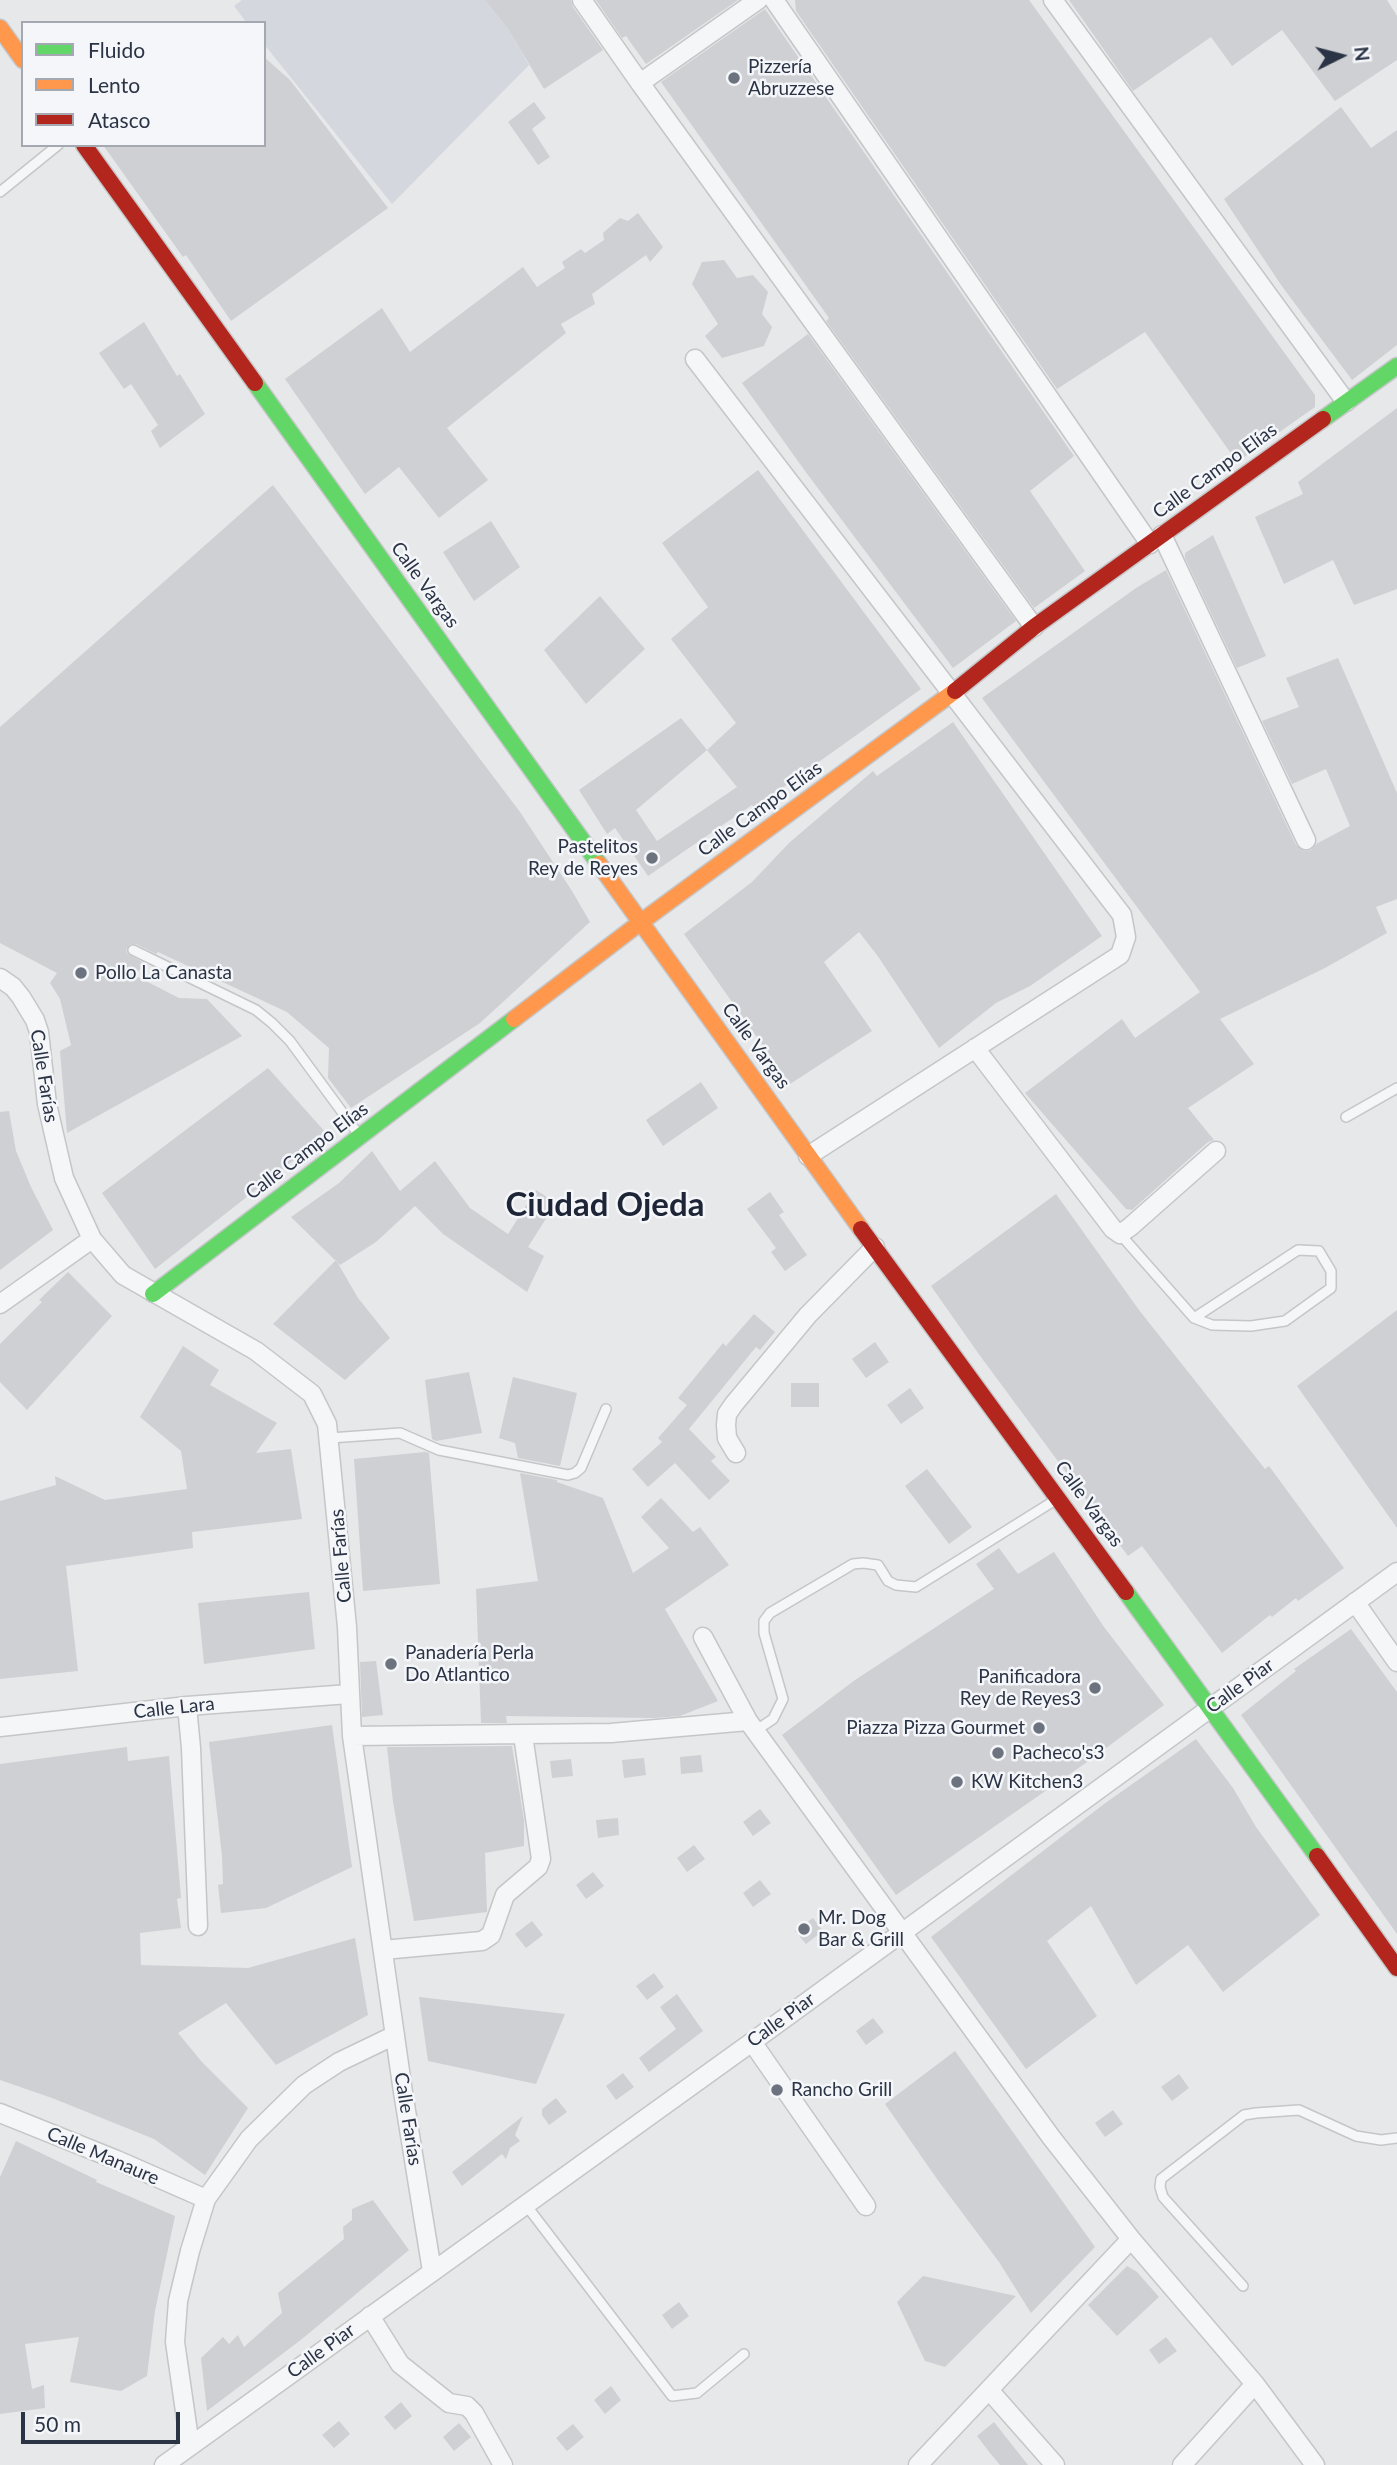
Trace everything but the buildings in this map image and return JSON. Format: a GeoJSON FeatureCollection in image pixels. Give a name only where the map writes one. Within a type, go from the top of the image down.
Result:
{"type":"FeatureCollection","features":[{"type":"Feature","properties":{"kind":"street"},"geometry":{"type":"LineString","coordinates":[[582,0],[1034,627]]}},
{"type":"Feature","properties":{"kind":"street"},"geometry":{"type":"LineString","coordinates":[[640,83],[758,0]]}},
{"type":"Feature","properties":{"kind":"street"},"geometry":{"type":"LineString","coordinates":[[774,0],[1156,539],[1306,840]]}},
{"type":"Feature","properties":{"kind":"street"},"geometry":{"type":"LineString","coordinates":[[1053,0],[1346,402]]}},
{"type":"Feature","properties":{"kind":"street"},"geometry":{"type":"LineString","coordinates":[[0,28],[21,57]]}},
{"type":"Feature","properties":{"kind":"street","name":"Calle Vargas"},"geometry":{"type":"LineString","coordinates":[[85,147],[808,1156],[1397,1968]]}},
{"type":"Feature","properties":{"kind":"street"},"geometry":{"type":"LineString","coordinates":[[695,359],[1122,915],[1126,937],[1120,954],[808,1156]]}},
{"type":"Feature","properties":{"kind":"street","name":"Calle Campo Elías"},"geometry":{"type":"LineString","coordinates":[[153,1294],[641,922],[951,695],[1034,627],[1397,366]]}},
{"type":"Feature","properties":{"kind":"street","name":"Calle Farías"},"geometry":{"type":"LineString","coordinates":[[0,978],[13,987],[35,1020],[39,1032],[47,1104],[64,1178],[92,1239],[123,1275],[256,1351],[312,1394],[327,1424],[347,1627],[352,1736],[432,2271]]}},
{"type":"Feature","properties":{"kind":"street"},"geometry":{"type":"LineString","coordinates":[[975,1048],[1113,1229],[1120,1234],[1216,1151]]}},
{"type":"Feature","properties":{"kind":"street"},"geometry":{"type":"LineString","coordinates":[[0,1304],[92,1239]]}},
{"type":"Feature","properties":{"kind":"street"},"geometry":{"type":"LineString","coordinates":[[736,1453],[727,1438],[727,1414],[808,1315],[875,1247]]}},
{"type":"Feature","properties":{"kind":"street","name":"Calle Piar"},"geometry":{"type":"LineString","coordinates":[[164,2465],[752,2042],[1397,1572]]}},
{"type":"Feature","properties":{"kind":"street"},"geometry":{"type":"LineString","coordinates":[[1355,1602],[1397,1662]]}},
{"type":"Feature","properties":{"kind":"street"},"geometry":{"type":"LineString","coordinates":[[703,1637],[752,1726],[1051,2137],[1131,2239],[1255,2384],[1315,2465]]}},
{"type":"Feature","properties":{"kind":"street","name":"Calle Lara"},"geometry":{"type":"LineString","coordinates":[[0,1727],[187,1706],[349,1694]]}},
{"type":"Feature","properties":{"kind":"street"},"geometry":{"type":"LineString","coordinates":[[187,1706],[198,1926]]}},
{"type":"Feature","properties":{"kind":"street"},"geometry":{"type":"LineString","coordinates":[[352,1736],[611,1733],[752,1726]]}},
{"type":"Feature","properties":{"kind":"street"},"geometry":{"type":"LineString","coordinates":[[383,1950],[482,1941],[491,1935],[505,1895],[538,1867],[541,1859],[523,1735]]}},
{"type":"Feature","properties":{"kind":"street"},"geometry":{"type":"LineString","coordinates":[[190,2446],[175,2342],[177,2315],[190,2251],[206,2199],[249,2139],[304,2085],[339,2062],[395,2035]]}},
{"type":"Feature","properties":{"kind":"street"},"geometry":{"type":"LineString","coordinates":[[752,2042],[866,2206]]}},
{"type":"Feature","properties":{"kind":"street","name":"Calle Manaure"},"geometry":{"type":"LineString","coordinates":[[0,2113],[206,2199]]}},
{"type":"Feature","properties":{"kind":"street"},"geometry":{"type":"LineString","coordinates":[[918,2465],[1131,2239]]}},
{"type":"Feature","properties":{"kind":"street"},"geometry":{"type":"LineString","coordinates":[[370,2316],[400,2364],[449,2403],[467,2406],[474,2413],[503,2465]]}},
{"type":"Feature","properties":{"kind":"street"},"geometry":{"type":"LineString","coordinates":[[1182,2465],[1255,2384]]}},
{"type":"Feature","properties":{"kind":"street"},"geometry":{"type":"LineString","coordinates":[[989,2390],[1055,2465]]}},
{"type":"Feature","properties":{"kind":"lane"},"geometry":{"type":"LineString","coordinates":[[0,192],[56,147]]}},
{"type":"Feature","properties":{"kind":"lane"},"geometry":{"type":"LineString","coordinates":[[133,950],[256,1010],[272,1023],[290,1041],[360,1136]]}},
{"type":"Feature","properties":{"kind":"lane"},"geometry":{"type":"LineString","coordinates":[[1346,1116],[1397,1088]]}},
{"type":"Feature","properties":{"kind":"lane"},"geometry":{"type":"LineString","coordinates":[[1120,1234],[1194,1318],[1212,1325],[1251,1326],[1285,1321],[1331,1287],[1331,1271],[1319,1251],[1298,1250],[1194,1318]]}},
{"type":"Feature","properties":{"kind":"lane"},"geometry":{"type":"LineString","coordinates":[[330,1438],[400,1433],[439,1450],[568,1475],[581,1468],[606,1409]]}},
{"type":"Feature","properties":{"kind":"lane"},"geometry":{"type":"LineString","coordinates":[[752,1726],[773,1719],[783,1699],[764,1633],[764,1620],[770,1613],[853,1564],[878,1565],[888,1581],[895,1585],[916,1587],[1058,1498]]}},
{"type":"Feature","properties":{"kind":"lane"},"geometry":{"type":"LineString","coordinates":[[1243,2286],[1163,2197],[1161,2179],[1244,2115],[1299,2110],[1356,2136],[1381,2140],[1397,2138]]}},
{"type":"Feature","properties":{"kind":"lane"},"geometry":{"type":"LineString","coordinates":[[526,2204],[672,2396],[697,2393],[744,2354]]}},
{"type":"Feature","properties":{"kind":"shaded area"},"geometry":{"type":"Polygon","coordinates":[[[242,0],[485,0],[508,29],[529,65],[392,204],[266,46],[266,21],[245,21],[234,6],[242,0]]]}},
{"type":"Feature","properties":{"kind":"traffic: fast"},"geometry":{"type":"LineString","coordinates":[[1323,419],[1397,366]]}},
{"type":"Feature","properties":{"kind":"traffic: fast"},"geometry":{"type":"LineString","coordinates":[[255,383],[599,864]]}},
{"type":"Feature","properties":{"kind":"traffic: fast"},"geometry":{"type":"LineString","coordinates":[[153,1294],[514,1019]]}},
{"type":"Feature","properties":{"kind":"traffic: fast"},"geometry":{"type":"LineString","coordinates":[[1126,1592],[1317,1856]]}},
{"type":"Feature","properties":{"kind":"traffic: slow"},"geometry":{"type":"LineString","coordinates":[[0,28],[21,57]]}},
{"type":"Feature","properties":{"kind":"traffic: slow"},"geometry":{"type":"LineString","coordinates":[[514,1019],[955,691]]}},
{"type":"Feature","properties":{"kind":"traffic: slow"},"geometry":{"type":"LineString","coordinates":[[599,864],[861,1229]]}},
{"type":"Feature","properties":{"kind":"traffic: jam"},"geometry":{"type":"LineString","coordinates":[[85,147],[255,383]]}},
{"type":"Feature","properties":{"kind":"traffic: jam"},"geometry":{"type":"LineString","coordinates":[[955,691],[1034,627],[1323,419]]}},
{"type":"Feature","properties":{"kind":"traffic: jam"},"geometry":{"type":"LineString","coordinates":[[861,1229],[1126,1592]]}},
{"type":"Feature","properties":{"kind":"traffic: jam"},"geometry":{"type":"LineString","coordinates":[[1317,1856],[1397,1968]]}},
{"type":"Feature","properties":{"kind":"place","name":"Pizzería Abruzzese"},"geometry":{"type":"Point","coordinates":[734,78]}},
{"type":"Feature","properties":{"kind":"place","name":"Pastelitos Rey de Reyes"},"geometry":{"type":"Point","coordinates":[652,858]}},
{"type":"Feature","properties":{"kind":"place","name":"Pollo La Canasta"},"geometry":{"type":"Point","coordinates":[81,973]}},
{"type":"Feature","properties":{"kind":"place","name":"Panadería Perla Do Atlantico"},"geometry":{"type":"Point","coordinates":[391,1664]}},
{"type":"Feature","properties":{"kind":"place","name":"Panificadora Rey de Reyes3"},"geometry":{"type":"Point","coordinates":[1095,1688]}},
{"type":"Feature","properties":{"kind":"place","name":"Piazza Pizza Gourmet"},"geometry":{"type":"Point","coordinates":[1039,1728]}},
{"type":"Feature","properties":{"kind":"place","name":"Pacheco's3"},"geometry":{"type":"Point","coordinates":[998,1753]}},
{"type":"Feature","properties":{"kind":"place","name":"KW Kitchen3"},"geometry":{"type":"Point","coordinates":[957,1782]}},
{"type":"Feature","properties":{"kind":"place","name":"Mr. Dog Bar & Grill"},"geometry":{"type":"Point","coordinates":[804,1929]}},
{"type":"Feature","properties":{"kind":"place","name":"Rancho Grill"},"geometry":{"type":"Point","coordinates":[777,2090]}},
{"type":"Feature","properties":{"kind":"district","name":"Ciudad Ojeda"},"geometry":{"type":"Point","coordinates":[605,1205]}}]}
